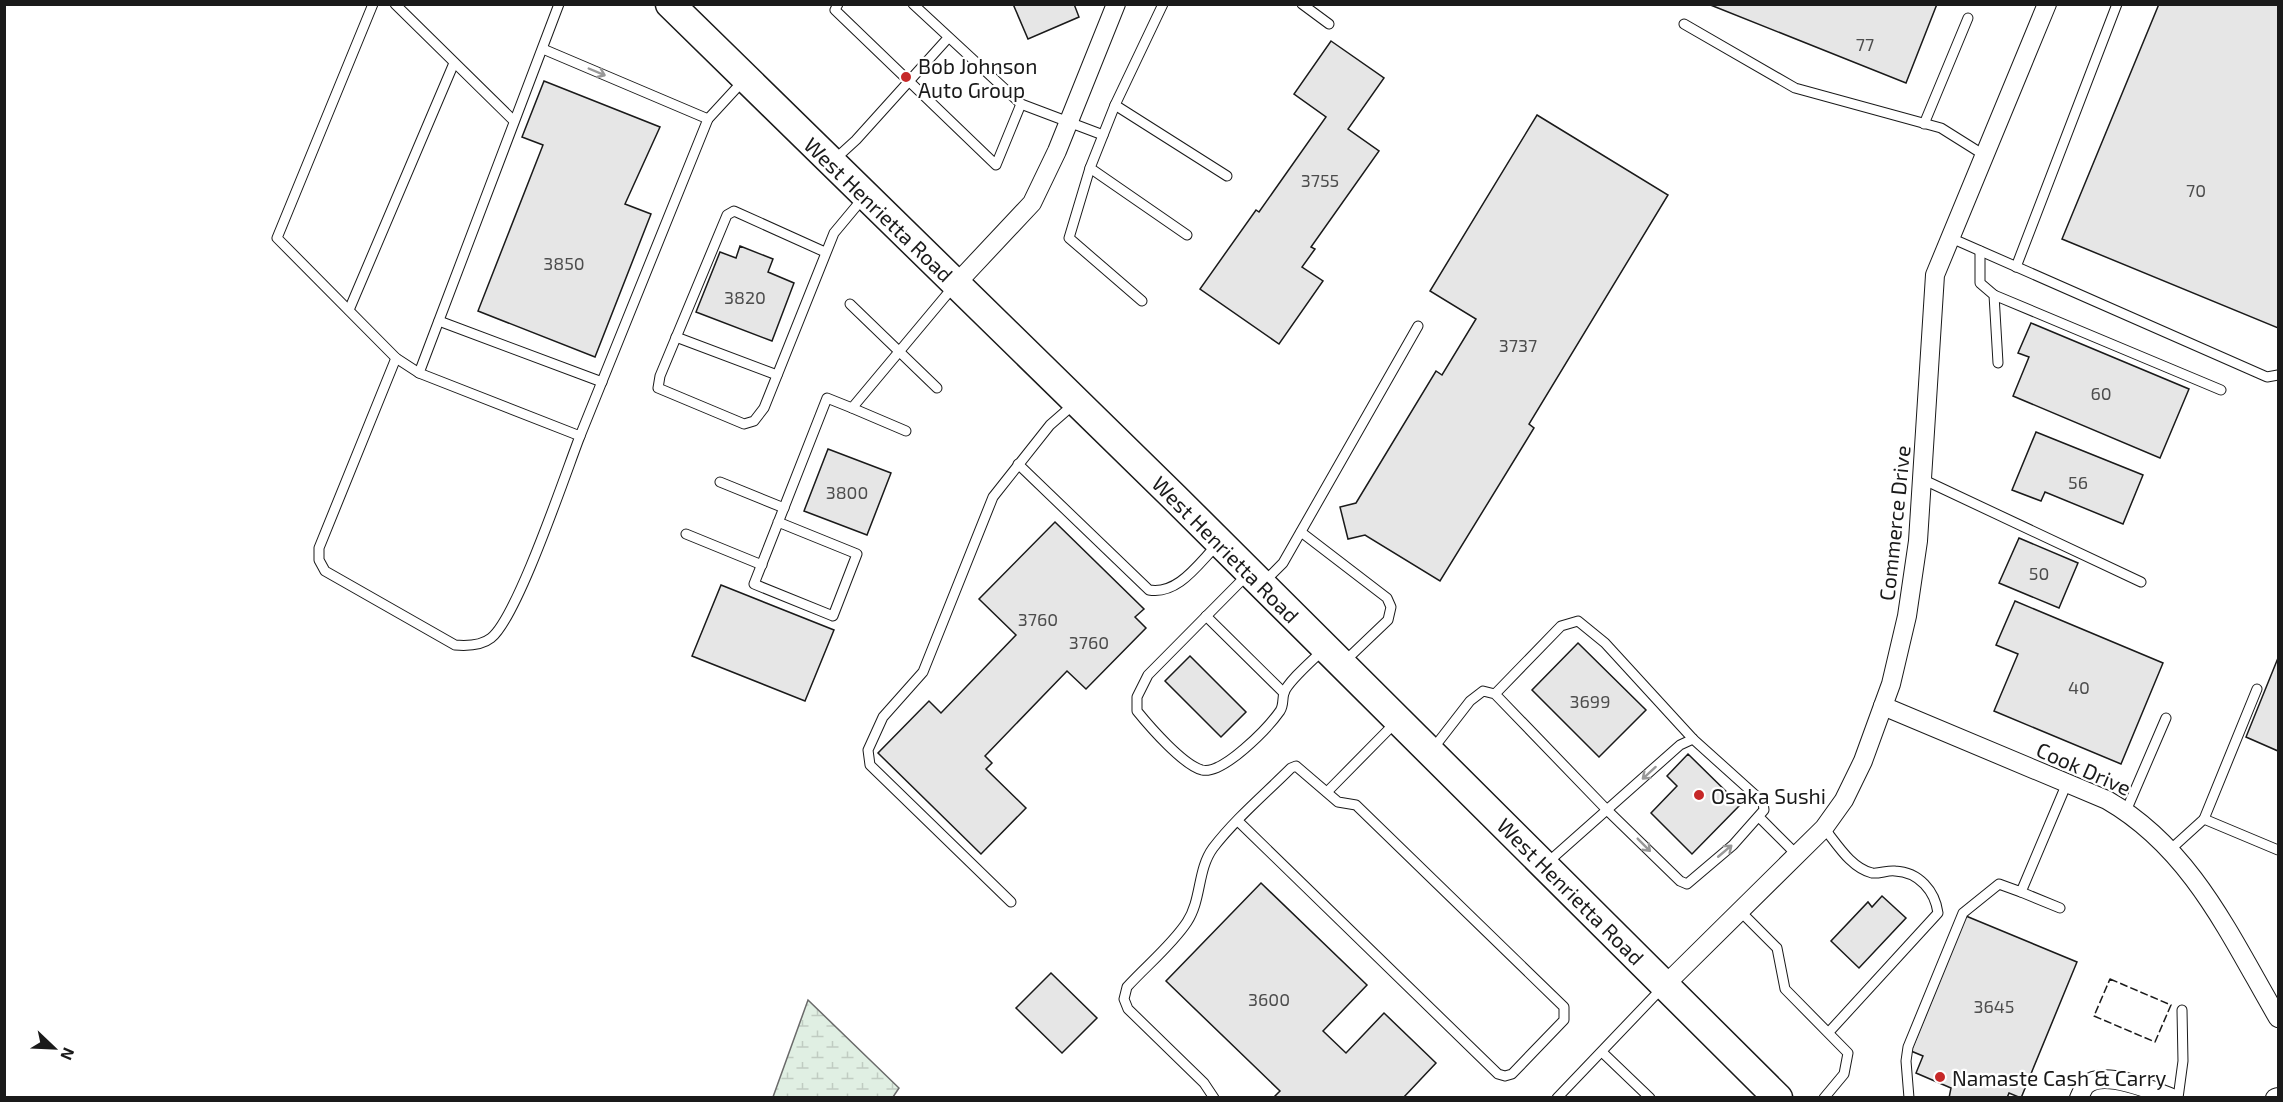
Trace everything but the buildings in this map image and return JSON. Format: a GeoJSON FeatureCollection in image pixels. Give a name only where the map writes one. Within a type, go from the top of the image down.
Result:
{"type":"FeatureCollection","features":[{"type":"Feature","properties":{"kind":"main road","name":"West Henrietta Road"},"geometry":{"type":"LineString","coordinates":[[670,4],[1334,656],[1778,1098]]}},
{"type":"Feature","properties":{"kind":"street"},"geometry":{"type":"LineString","coordinates":[[956,284],[1032,203],[1068,123],[1116,4]]}},
{"type":"Feature","properties":{"kind":"street","name":"Commerce Drive"},"geometry":{"type":"LineString","coordinates":[[1666,984],[1824,828],[1844,800],[1884,706],[1907,616],[1918,541],[1935,275],[2047,4]]}},
{"type":"Feature","properties":{"kind":"street","name":"Cook Drive"},"geometry":{"type":"LineString","coordinates":[[1884,706],[2067,783],[2126,811],[2171,849],[2199,883],[2278,1018]]}},
{"type":"Feature","properties":{"kind":"street"},"geometry":{"type":"LineString","coordinates":[[2079,1098],[2086,1085],[2098,1080],[2112,1079],[2172,1098]]}},
{"type":"Feature","properties":{"kind":"lane"},"geometry":{"type":"LineString","coordinates":[[373,4],[277,238],[396,358],[419,373],[580,436]]}},
{"type":"Feature","properties":{"kind":"lane"},"geometry":{"type":"LineString","coordinates":[[395,4],[514,121]]}},
{"type":"Feature","properties":{"kind":"lane"},"geometry":{"type":"LineString","coordinates":[[419,373],[559,4]]}},
{"type":"Feature","properties":{"kind":"lane"},"geometry":{"type":"LineString","coordinates":[[838,4],[835,10],[996,165],[1021,104]]}},
{"type":"Feature","properties":{"kind":"lane"},"geometry":{"type":"LineString","coordinates":[[913,4],[1021,104],[1103,135]]}},
{"type":"Feature","properties":{"kind":"lane"},"geometry":{"type":"LineString","coordinates":[[1142,301],[1069,238],[1090,168],[1115,105],[1163,4]]}},
{"type":"Feature","properties":{"kind":"lane"},"geometry":{"type":"LineString","coordinates":[[1302,4],[1329,24]]}},
{"type":"Feature","properties":{"kind":"lane"},"geometry":{"type":"LineString","coordinates":[[2016,267],[2117,4]]}},
{"type":"Feature","properties":{"kind":"lane"},"geometry":{"type":"LineString","coordinates":[[1924,124],[1968,18]]}},
{"type":"Feature","properties":{"kind":"lane"},"geometry":{"type":"LineString","coordinates":[[1684,24],[1795,88],[1941,128],[1984,155]]}},
{"type":"Feature","properties":{"kind":"lane"},"geometry":{"type":"LineString","coordinates":[[831,162],[856,140],[948,38]]}},
{"type":"Feature","properties":{"kind":"lane"},"geometry":{"type":"LineString","coordinates":[[543,49],[708,119]]}},
{"type":"Feature","properties":{"kind":"lane"},"geometry":{"type":"LineString","coordinates":[[349,310],[454,63]]}},
{"type":"Feature","properties":{"kind":"lane"},"geometry":{"type":"LineString","coordinates":[[396,358],[319,548],[319,560],[325,571],[455,645],[470,646],[490,639],[511,612],[708,119],[746,79]]}},
{"type":"Feature","properties":{"kind":"lane"},"geometry":{"type":"LineString","coordinates":[[1115,105],[1227,176]]}},
{"type":"Feature","properties":{"kind":"lane"},"geometry":{"type":"LineString","coordinates":[[1090,168],[1187,235]]}},
{"type":"Feature","properties":{"kind":"lane"},"geometry":{"type":"LineString","coordinates":[[825,252],[734,211],[726,215],[660,376],[658,388],[744,424],[754,421],[764,408],[834,233],[865,195]]}},
{"type":"Feature","properties":{"kind":"lane"},"geometry":{"type":"LineString","coordinates":[[1951,238],[2267,377],[2278,375]]}},
{"type":"Feature","properties":{"kind":"lane"},"geometry":{"type":"LineString","coordinates":[[1980,251],[1980,283],[1994,295],[2221,390]]}},
{"type":"Feature","properties":{"kind":"lane"},"geometry":{"type":"LineString","coordinates":[[852,408],[956,284]]}},
{"type":"Feature","properties":{"kind":"lane"},"geometry":{"type":"LineString","coordinates":[[1994,295],[1998,363]]}},
{"type":"Feature","properties":{"kind":"lane"},"geometry":{"type":"LineString","coordinates":[[850,303],[937,388]]}},
{"type":"Feature","properties":{"kind":"lane"},"geometry":{"type":"LineString","coordinates":[[439,321],[602,382]]}},
{"type":"Feature","properties":{"kind":"lane"},"geometry":{"type":"LineString","coordinates":[[1206,616],[1284,693],[1284,702],[1280,711],[1241,751],[1221,767],[1204,770],[1194,767],[1151,728],[1137,711],[1137,697],[1148,675],[1206,616],[1255,578],[1283,562],[1418,326]]}},
{"type":"Feature","properties":{"kind":"lane"},"geometry":{"type":"LineString","coordinates":[[676,337],[777,375]]}},
{"type":"Feature","properties":{"kind":"lane"},"geometry":{"type":"LineString","coordinates":[[778,522],[857,554],[833,616],[754,584],[778,522],[827,398],[906,431]]}},
{"type":"Feature","properties":{"kind":"lane"},"geometry":{"type":"LineString","coordinates":[[1011,902],[870,765],[868,750],[884,717],[922,672],[993,497],[1050,425],[1076,402]]}},
{"type":"Feature","properties":{"kind":"lane"},"geometry":{"type":"LineString","coordinates":[[1018,464],[1149,590],[1161,592],[1176,585],[1219,543]]}},
{"type":"Feature","properties":{"kind":"lane"},"geometry":{"type":"LineString","coordinates":[[1922,479],[2141,582]]}},
{"type":"Feature","properties":{"kind":"lane"},"geometry":{"type":"LineString","coordinates":[[720,482],[784,508]]}},
{"type":"Feature","properties":{"kind":"lane"},"geometry":{"type":"LineString","coordinates":[[1284,693],[1388,620],[1391,607],[1387,598],[1301,532]]}},
{"type":"Feature","properties":{"kind":"lane"},"geometry":{"type":"LineString","coordinates":[[686,534],[762,565]]}},
{"type":"Feature","properties":{"kind":"lane"},"geometry":{"type":"LineString","coordinates":[[1431,752],[1470,701],[1483,691],[1494,694],[1606,810],[1680,881],[1687,884],[1733,845],[1764,810],[1763,802],[1693,739],[1605,643],[1578,621],[1561,626],[1494,694]]}},
{"type":"Feature","properties":{"kind":"lane"},"geometry":{"type":"LineString","coordinates":[[2171,849],[2204,819],[2257,689]]}},
{"type":"Feature","properties":{"kind":"lane"},"geometry":{"type":"LineString","coordinates":[[2126,811],[2166,718]]}},
{"type":"Feature","properties":{"kind":"lane"},"geometry":{"type":"LineString","coordinates":[[1327,792],[1398,720]]}},
{"type":"Feature","properties":{"kind":"lane"},"geometry":{"type":"LineString","coordinates":[[1545,865],[1680,745],[1693,739]]}},
{"type":"Feature","properties":{"kind":"lane"},"geometry":{"type":"LineString","coordinates":[[1214,1098],[1204,1083],[1128,1009],[1124,999],[1127,987],[1186,923],[1198,899],[1201,874],[1212,849],[1291,768],[1302,769],[1338,802],[1356,805],[1564,1007],[1564,1020],[1512,1074],[1505,1076],[1498,1074],[1239,822]]}},
{"type":"Feature","properties":{"kind":"lane"},"geometry":{"type":"LineString","coordinates":[[2021,892],[2067,783]]}},
{"type":"Feature","properties":{"kind":"lane"},"geometry":{"type":"LineString","coordinates":[[1759,817],[1797,855]]}},
{"type":"Feature","properties":{"kind":"lane"},"geometry":{"type":"LineString","coordinates":[[2204,819],[2278,850]]}},
{"type":"Feature","properties":{"kind":"lane"},"geometry":{"type":"LineString","coordinates":[[1824,828],[1851,861],[1872,873],[1896,870],[1913,874],[1928,887],[1936,900],[1938,913],[1830,1032]]}},
{"type":"Feature","properties":{"kind":"lane"},"geometry":{"type":"LineString","coordinates":[[1910,1098],[1906,1061],[1908,1047],[1963,913],[1999,884],[2060,908]]}},
{"type":"Feature","properties":{"kind":"lane"},"geometry":{"type":"LineString","coordinates":[[1740,911],[1777,948],[1785,989],[1830,1032],[1848,1053],[1844,1074],[1824,1098]]}},
{"type":"Feature","properties":{"kind":"lane"},"geometry":{"type":"LineString","coordinates":[[1557,1098],[1666,984]]}},
{"type":"Feature","properties":{"kind":"lane"},"geometry":{"type":"LineString","coordinates":[[2178,1098],[2182,1060],[2182,1010]]}},
{"type":"Feature","properties":{"kind":"lane"},"geometry":{"type":"LineString","coordinates":[[1602,1052],[1650,1098]]}},
{"type":"Feature","properties":{"kind":"green space"},"geometry":{"type":"Polygon","coordinates":[[[808,1000],[899,1088],[893,1097],[773,1097],[808,1000]]]}},
{"type":"Feature","properties":{"kind":"fence"},"geometry":{"type":"LineString","coordinates":[[2110,979],[2171,1005],[2155,1042],[2094,1016],[2110,979]]}},
{"type":"Feature","properties":{"kind":"place","name":"Bob Johnson Auto Group"},"geometry":{"type":"Point","coordinates":[906,77]}},
{"type":"Feature","properties":{"kind":"place","name":"Osaka Sushi"},"geometry":{"type":"Point","coordinates":[1699,795]}},
{"type":"Feature","properties":{"kind":"place","name":"Namaste Cash & Carry"},"geometry":{"type":"Point","coordinates":[1940,1077]}}]}
